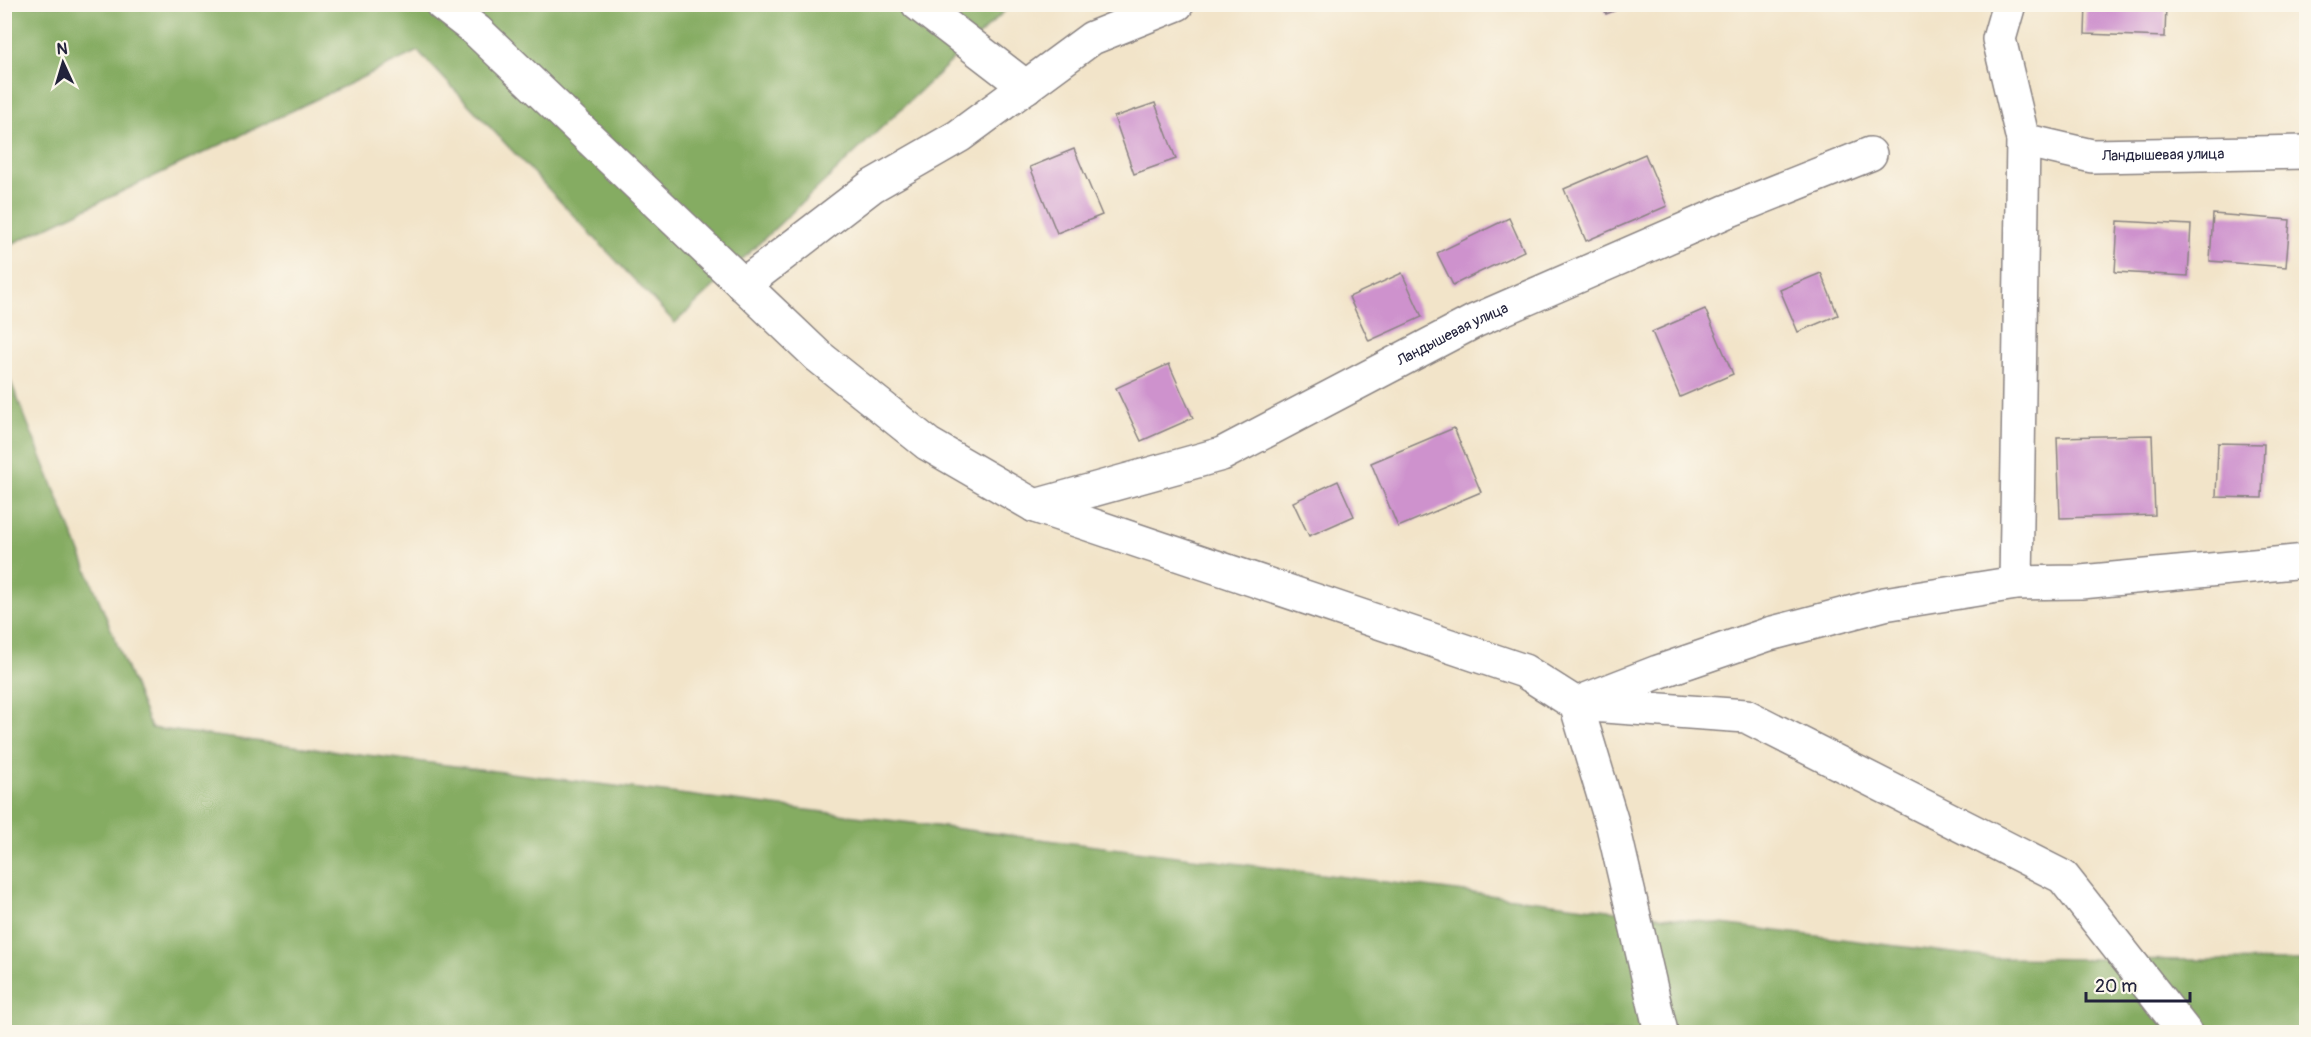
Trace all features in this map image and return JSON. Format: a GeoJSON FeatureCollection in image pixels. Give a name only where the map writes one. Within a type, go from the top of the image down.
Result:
{"type":"FeatureCollection","features":[{"type":"Feature","properties":{"kind":"street"},"geometry":{"type":"LineString","coordinates":[[918,4],[1026,87]]}},
{"type":"Feature","properties":{"kind":"street"},"geometry":{"type":"LineString","coordinates":[[743,285],[872,186],[959,136],[1092,38],[1177,4]]}},
{"type":"Feature","properties":{"kind":"street"},"geometry":{"type":"LineString","coordinates":[[2009,4],[1999,39],[2023,140],[2016,583]]}},
{"type":"Feature","properties":{"kind":"street"},"geometry":{"type":"LineString","coordinates":[[457,10],[818,356],[928,444],[1035,506],[1524,671],[1576,704],[1746,716],[2063,877],[2185,1032]]}},
{"type":"Feature","properties":{"kind":"street","name":"Ландышевая улица"},"geometry":{"type":"LineString","coordinates":[[2023,140],[2092,156],[2307,152]]}},
{"type":"Feature","properties":{"kind":"street","name":"Ландышевая улица"},"geometry":{"type":"LineString","coordinates":[[1035,506],[1222,454],[1475,321],[1725,212],[1870,154]]}},
{"type":"Feature","properties":{"kind":"street"},"geometry":{"type":"LineString","coordinates":[[1576,704],[1658,672],[1769,634],[1884,604],[2016,583],[2080,582],[2307,561]]}},
{"type":"Feature","properties":{"kind":"street"},"geometry":{"type":"LineString","coordinates":[[1576,704],[1613,826],[1661,1032]]}},
{"type":"Feature","properties":{"kind":"green space"},"geometry":{"type":"Polygon","coordinates":[[[5,5],[1011,5],[675,323],[418,51],[5,247],[5,5]]]}},
{"type":"Feature","properties":{"kind":"green space"},"geometry":{"type":"Polygon","coordinates":[[[4,365],[151,728],[1993,958],[2306,961],[2306,1032],[5,1032],[4,365]]]}},
{"type":"Feature","properties":{"kind":"building"},"geometry":{"type":"Polygon","coordinates":[[[1602,4],[1630,4],[1630,5],[1606,14],[1602,4]]]}},
{"type":"Feature","properties":{"kind":"building"},"geometry":{"type":"Polygon","coordinates":[[[2086,4],[2166,4],[2165,37],[2085,34],[2086,4]]]}},
{"type":"Feature","properties":{"kind":"building"},"geometry":{"type":"Polygon","coordinates":[[[1155,103],[1176,159],[1134,174],[1114,117],[1155,103]]]}},
{"type":"Feature","properties":{"kind":"building"},"geometry":{"type":"Polygon","coordinates":[[[1074,149],[1102,215],[1057,233],[1030,167],[1074,149]]]}},
{"type":"Feature","properties":{"kind":"building"},"geometry":{"type":"Polygon","coordinates":[[[1645,154],[1667,206],[1586,241],[1564,189],[1645,154]]]}},
{"type":"Feature","properties":{"kind":"building"},"geometry":{"type":"Polygon","coordinates":[[[2213,214],[2290,220],[2286,267],[2210,261],[2213,214]]]}},
{"type":"Feature","properties":{"kind":"building"},"geometry":{"type":"Polygon","coordinates":[[[1509,218],[1524,251],[1453,285],[1437,253],[1509,218]]]}},
{"type":"Feature","properties":{"kind":"building"},"geometry":{"type":"Polygon","coordinates":[[[2118,221],[2191,225],[2188,276],[2115,272],[2118,221]]]}},
{"type":"Feature","properties":{"kind":"building"},"geometry":{"type":"Polygon","coordinates":[[[1402,273],[1422,317],[1369,341],[1349,297],[1402,273]]]}},
{"type":"Feature","properties":{"kind":"building"},"geometry":{"type":"Polygon","coordinates":[[[1821,273],[1838,315],[1798,332],[1780,290],[1821,273]]]}},
{"type":"Feature","properties":{"kind":"building"},"geometry":{"type":"Polygon","coordinates":[[[1705,309],[1733,374],[1680,397],[1652,332],[1705,309]]]}},
{"type":"Feature","properties":{"kind":"building"},"geometry":{"type":"Polygon","coordinates":[[[1169,364],[1193,418],[1141,441],[1116,388],[1169,364]]]}},
{"type":"Feature","properties":{"kind":"building"},"geometry":{"type":"Polygon","coordinates":[[[1454,428],[1481,492],[1398,527],[1371,463],[1454,428]]]}},
{"type":"Feature","properties":{"kind":"building"},"geometry":{"type":"Polygon","coordinates":[[[2152,435],[2155,515],[2060,518],[2057,437],[2152,435]]]}},
{"type":"Feature","properties":{"kind":"building"},"geometry":{"type":"Polygon","coordinates":[[[2218,443],[2264,444],[2262,498],[2216,497],[2218,443]]]}},
{"type":"Feature","properties":{"kind":"building"},"geometry":{"type":"Polygon","coordinates":[[[1338,481],[1354,516],[1309,536],[1293,502],[1338,481]]]}}]}
